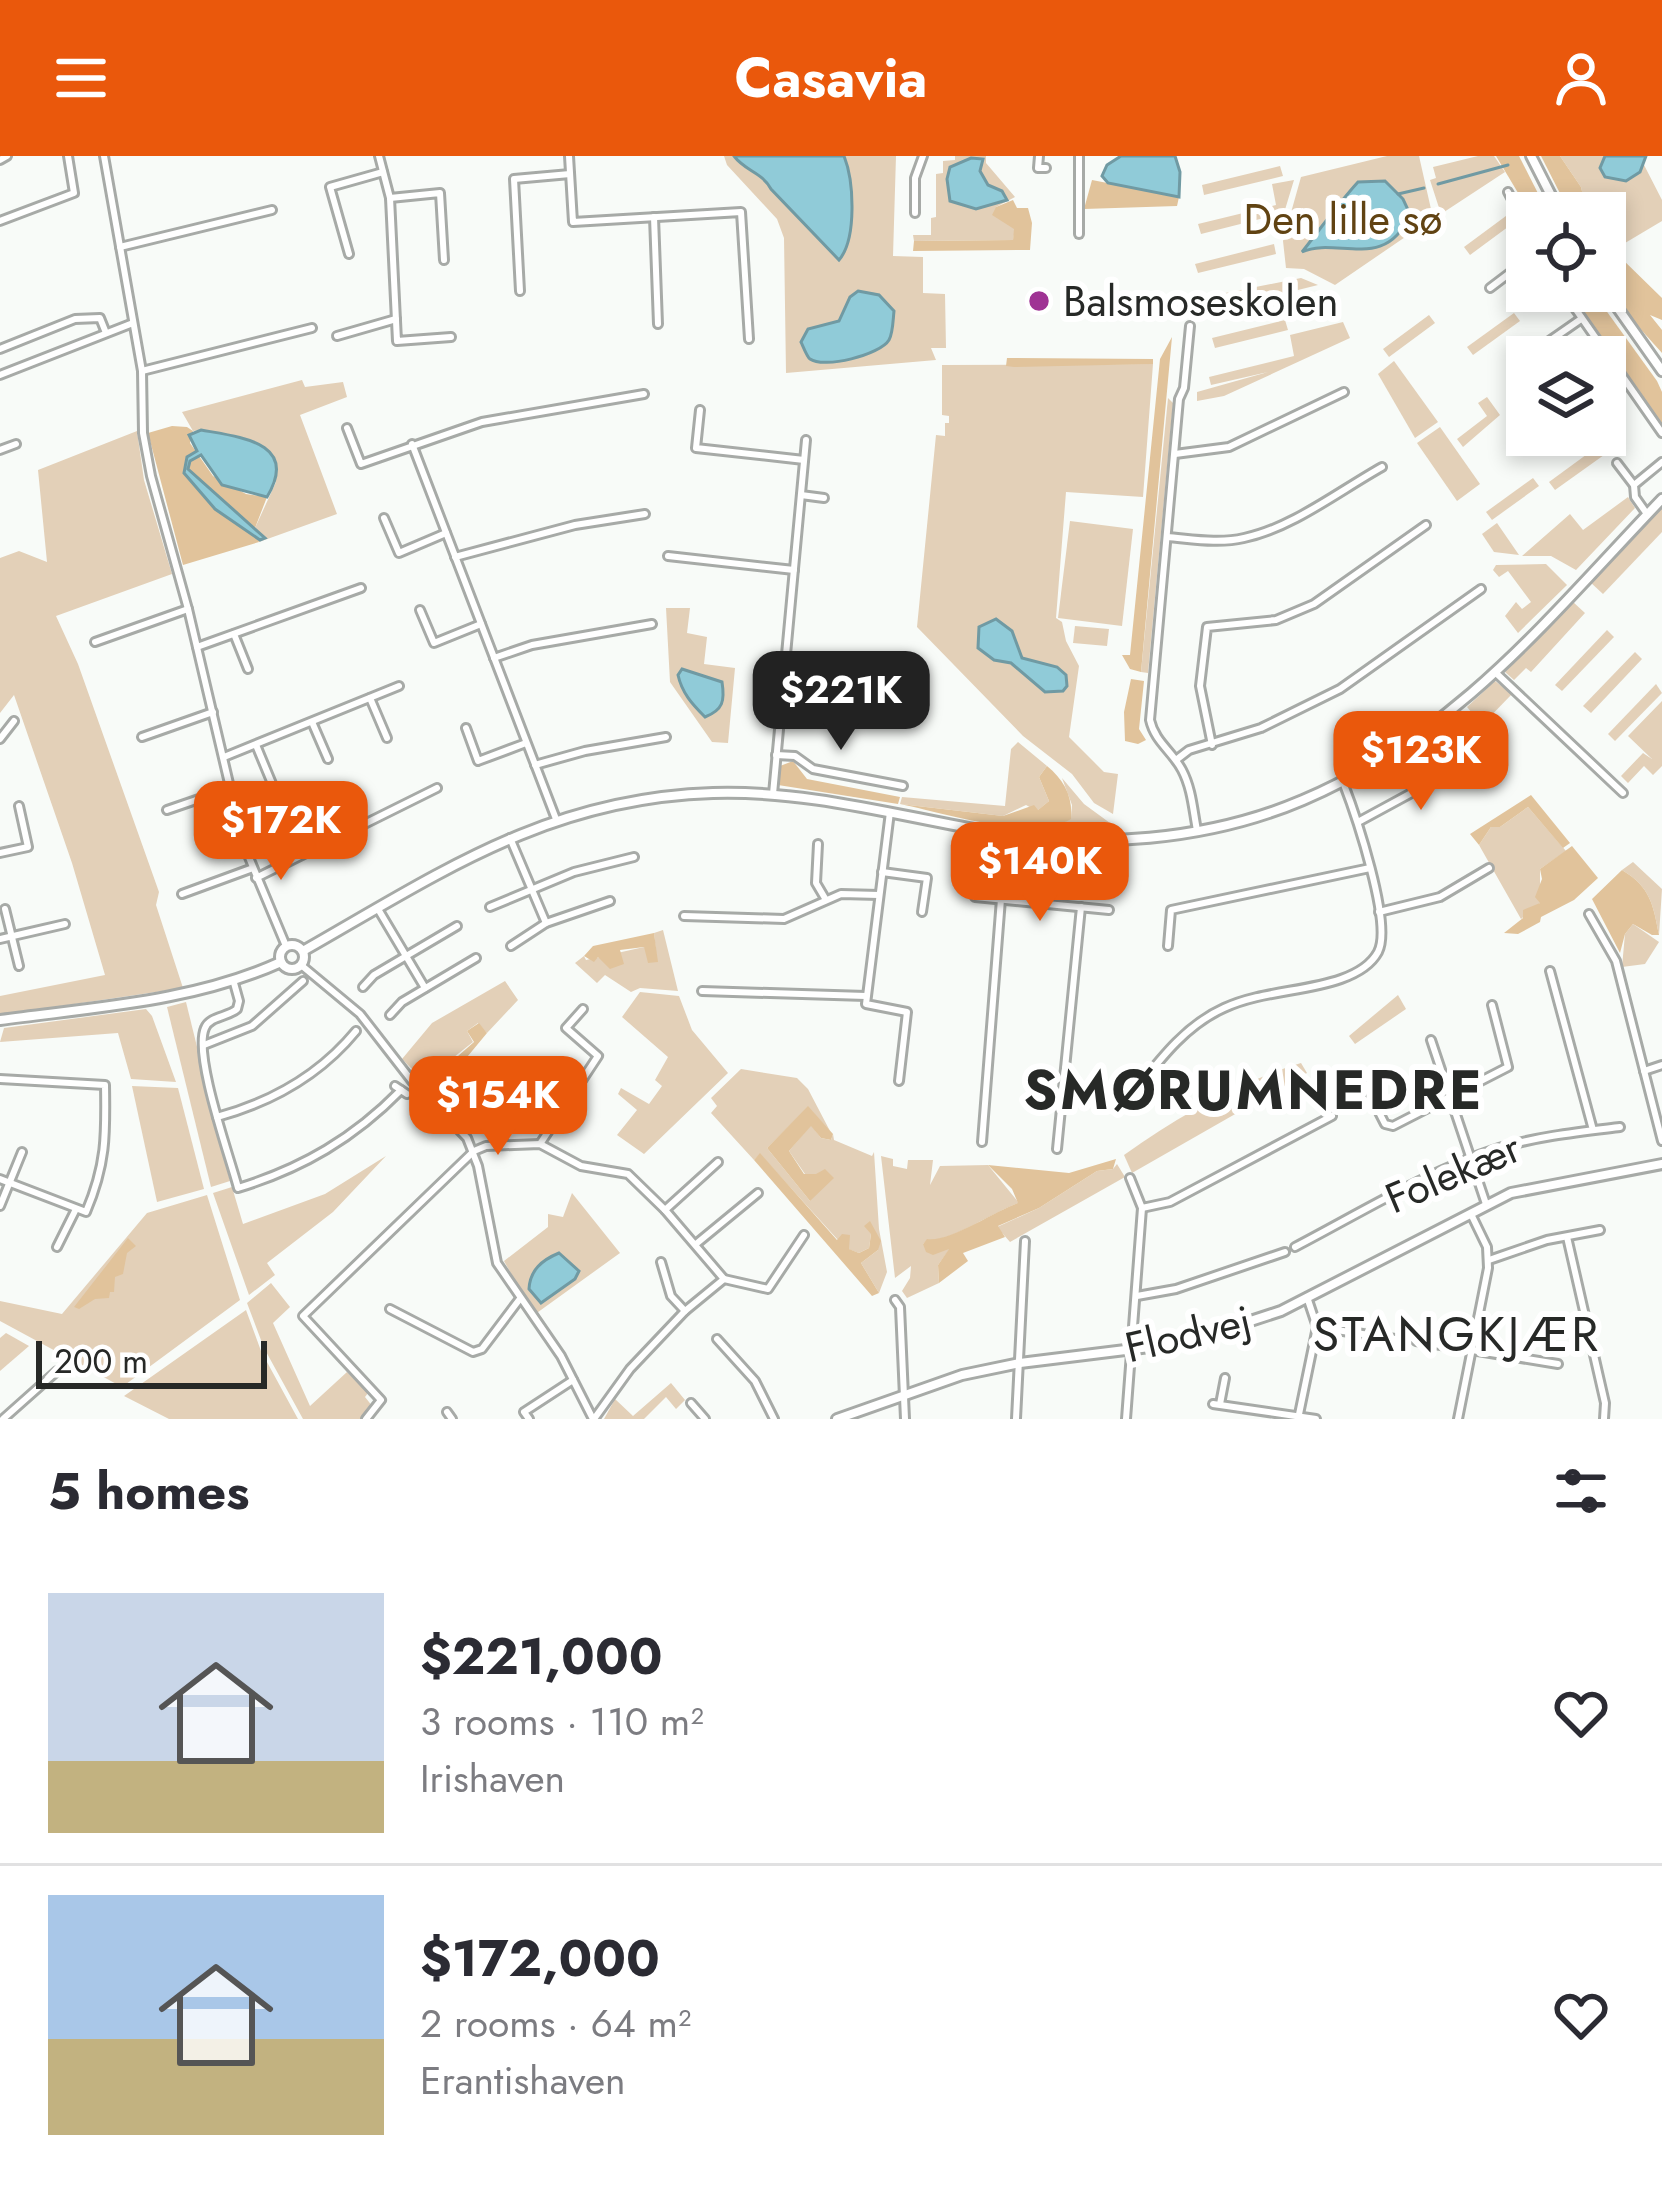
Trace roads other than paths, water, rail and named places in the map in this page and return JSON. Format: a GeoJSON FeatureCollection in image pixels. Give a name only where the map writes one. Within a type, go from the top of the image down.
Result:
{"type":"FeatureCollection","features":[{"type":"Feature","properties":{"kind":"street"},"geometry":{"type":"LineString","coordinates":[[0,221],[74,193],[68,156]]}},
{"type":"Feature","properties":{"kind":"street"},"geometry":{"type":"LineString","coordinates":[[104,156],[142,371],[143,433],[151,476],[255,873],[286,946]]}},
{"type":"Feature","properties":{"kind":"street"},"geometry":{"type":"LineString","coordinates":[[380,156],[389,198],[397,340],[452,337]]}},
{"type":"Feature","properties":{"kind":"street"},"geometry":{"type":"LineString","coordinates":[[569,156],[573,222],[741,212],[749,339]]}},
{"type":"Feature","properties":{"kind":"street"},"geometry":{"type":"LineString","coordinates":[[915,213],[915,178],[923,156]]}},
{"type":"Feature","properties":{"kind":"street"},"geometry":{"type":"LineString","coordinates":[[1039,156],[1038,168],[1046,168]]}},
{"type":"Feature","properties":{"kind":"street"},"geometry":{"type":"LineString","coordinates":[[1079,156],[1079,234]]}},
{"type":"Feature","properties":{"kind":"street"},"geometry":{"type":"LineString","coordinates":[[1531,156],[1549,192]]}},
{"type":"Feature","properties":{"kind":"street"},"geometry":{"type":"LineString","coordinates":[[349,254],[330,187],[383,172]]}},
{"type":"Feature","properties":{"kind":"street"},"geometry":{"type":"LineString","coordinates":[[520,291],[514,178],[570,174]]}},
{"type":"Feature","properties":{"kind":"street"},"geometry":{"type":"LineString","coordinates":[[389,198],[440,193],[444,260]]}},
{"type":"Feature","properties":{"kind":"street"},"geometry":{"type":"LineString","coordinates":[[120,248],[272,209]]}},
{"type":"Feature","properties":{"kind":"street"},"geometry":{"type":"LineString","coordinates":[[654,217],[658,324]]}},
{"type":"Feature","properties":{"kind":"street"},"geometry":{"type":"LineString","coordinates":[[1490,288],[1506,276]]}},
{"type":"Feature","properties":{"kind":"street"},"geometry":{"type":"LineString","coordinates":[[1576,312],[1593,336]]}},
{"type":"Feature","properties":{"kind":"street"},"geometry":{"type":"LineString","coordinates":[[1621,312],[1662,370]]}},
{"type":"Feature","properties":{"kind":"street"},"geometry":{"type":"LineString","coordinates":[[0,350],[75,320],[100,318],[106,334]]}},
{"type":"Feature","properties":{"kind":"street"},"geometry":{"type":"LineString","coordinates":[[1557,336],[1581,319]]}},
{"type":"Feature","properties":{"kind":"street"},"geometry":{"type":"LineString","coordinates":[[337,336],[396,320]]}},
{"type":"Feature","properties":{"kind":"street"},"geometry":{"type":"LineString","coordinates":[[0,375],[134,323]]}},
{"type":"Feature","properties":{"kind":"street"},"geometry":{"type":"LineString","coordinates":[[1190,326],[1150,720],[1154,737],[1176,760],[1188,784],[1198,830]]}},
{"type":"Feature","properties":{"kind":"street"},"geometry":{"type":"LineString","coordinates":[[142,371],[312,328]]}},
{"type":"Feature","properties":{"kind":"street"},"geometry":{"type":"LineString","coordinates":[[1626,383],[1662,434]]}},
{"type":"Feature","properties":{"kind":"street"},"geometry":{"type":"LineString","coordinates":[[1174,454],[1229,448],[1344,392]]}},
{"type":"Feature","properties":{"kind":"street"},"geometry":{"type":"LineString","coordinates":[[347,428],[361,464],[546,408],[644,394]]}},
{"type":"Feature","properties":{"kind":"street"},"geometry":{"type":"LineString","coordinates":[[700,410],[696,448],[804,460]]}},
{"type":"Feature","properties":{"kind":"street"},"geometry":{"type":"LineString","coordinates":[[773,794],[806,440]]}},
{"type":"Feature","properties":{"kind":"street"},"geometry":{"type":"LineString","coordinates":[[0,450],[16,443]]}},
{"type":"Feature","properties":{"kind":"street"},"geometry":{"type":"LineString","coordinates":[[412,445],[556,819]]}},
{"type":"Feature","properties":{"kind":"street"},"geometry":{"type":"LineString","coordinates":[[1634,485],[1662,462]]}},
{"type":"Feature","properties":{"kind":"street"},"geometry":{"type":"LineString","coordinates":[[1617,463],[1648,514]]}},
{"type":"Feature","properties":{"kind":"street"},"geometry":{"type":"LineString","coordinates":[[1167,537],[1217,541],[1258,534],[1382,467]]}},
{"type":"Feature","properties":{"kind":"street"},"geometry":{"type":"LineString","coordinates":[[801,495],[824,498]]}},
{"type":"Feature","properties":{"kind":"street"},"geometry":{"type":"LineString","coordinates":[[303,951],[509,836],[556,819],[667,796],[773,794],[1046,839],[1132,839],[1259,816],[1343,782],[1461,706],[1662,499]]}},
{"type":"Feature","properties":{"kind":"street"},"geometry":{"type":"LineString","coordinates":[[455,557],[575,525],[645,514]]}},
{"type":"Feature","properties":{"kind":"street"},"geometry":{"type":"LineString","coordinates":[[384,518],[399,553],[446,533]]}},
{"type":"Feature","properties":{"kind":"street"},"geometry":{"type":"LineString","coordinates":[[1212,745],[1200,686],[1207,627],[1276,620],[1314,604],[1426,524]]}},
{"type":"Feature","properties":{"kind":"street"},"geometry":{"type":"LineString","coordinates":[[668,556],[794,570]]}},
{"type":"Feature","properties":{"kind":"street"},"geometry":{"type":"LineString","coordinates":[[197,647],[361,588]]}},
{"type":"Feature","properties":{"kind":"street"},"geometry":{"type":"LineString","coordinates":[[1176,760],[1189,750],[1261,728],[1334,693],[1480,589]]}},
{"type":"Feature","properties":{"kind":"street"},"geometry":{"type":"LineString","coordinates":[[95,643],[188,609]]}},
{"type":"Feature","properties":{"kind":"street"},"geometry":{"type":"LineString","coordinates":[[420,610],[434,644],[481,624]]}},
{"type":"Feature","properties":{"kind":"street"},"geometry":{"type":"LineString","coordinates":[[494,658],[532,645],[652,624]]}},
{"type":"Feature","properties":{"kind":"street"},"geometry":{"type":"LineString","coordinates":[[234,634],[248,669]]}},
{"type":"Feature","properties":{"kind":"street"},"geometry":{"type":"LineString","coordinates":[[1496,673],[1623,793]]}},
{"type":"Feature","properties":{"kind":"street"},"geometry":{"type":"LineString","coordinates":[[224,758],[399,686]]}},
{"type":"Feature","properties":{"kind":"street"},"geometry":{"type":"LineString","coordinates":[[370,698],[387,739]]}},
{"type":"Feature","properties":{"kind":"street"},"geometry":{"type":"LineString","coordinates":[[142,737],[213,712]]}},
{"type":"Feature","properties":{"kind":"street"},"geometry":{"type":"LineString","coordinates":[[0,739],[14,721]]}},
{"type":"Feature","properties":{"kind":"street"},"geometry":{"type":"LineString","coordinates":[[312,722],[328,760]]}},
{"type":"Feature","properties":{"kind":"street"},"geometry":{"type":"LineString","coordinates":[[466,728],[478,761],[526,742]]}},
{"type":"Feature","properties":{"kind":"street"},"geometry":{"type":"LineString","coordinates":[[535,765],[666,737]]}},
{"type":"Feature","properties":{"kind":"street"},"geometry":{"type":"LineString","coordinates":[[256,745],[273,786]]}},
{"type":"Feature","properties":{"kind":"street"},"geometry":{"type":"LineString","coordinates":[[776,754],[795,756],[814,769],[903,786]]}},
{"type":"Feature","properties":{"kind":"street"},"geometry":{"type":"LineString","coordinates":[[1358,822],[1463,765]]}},
{"type":"Feature","properties":{"kind":"street"},"geometry":{"type":"LineString","coordinates":[[1131,1096],[1183,1035],[1224,1008],[1358,972],[1378,953],[1382,942],[1370,868],[1343,782]]}},
{"type":"Feature","properties":{"kind":"street"},"geometry":{"type":"LineString","coordinates":[[167,810],[231,788]]}},
{"type":"Feature","properties":{"kind":"street"},"geometry":{"type":"LineString","coordinates":[[182,894],[255,873],[437,788]]}},
{"type":"Feature","properties":{"kind":"street"},"geometry":{"type":"LineString","coordinates":[[0,853],[28,847],[19,806]]}},
{"type":"Feature","properties":{"kind":"street"},"geometry":{"type":"LineString","coordinates":[[890,812],[866,1004],[907,1012],[899,1081]]}},
{"type":"Feature","properties":{"kind":"street"},"geometry":{"type":"LineString","coordinates":[[509,836],[546,923]]}},
{"type":"Feature","properties":{"kind":"street"},"geometry":{"type":"LineString","coordinates":[[1040,903],[1046,839]]}},
{"type":"Feature","properties":{"kind":"street"},"geometry":{"type":"LineString","coordinates":[[818,844],[815,883],[826,900]]}},
{"type":"Feature","properties":{"kind":"street"},"geometry":{"type":"LineString","coordinates":[[490,908],[574,872],[634,857]]}},
{"type":"Feature","properties":{"kind":"street"},"geometry":{"type":"LineString","coordinates":[[1168,946],[1172,910],[1370,868]]}},
{"type":"Feature","properties":{"kind":"street"},"geometry":{"type":"LineString","coordinates":[[1379,912],[1440,897],[1490,868]]}},
{"type":"Feature","properties":{"kind":"street"},"geometry":{"type":"LineString","coordinates":[[882,872],[927,878],[922,912]]}},
{"type":"Feature","properties":{"kind":"street"},"geometry":{"type":"LineString","coordinates":[[684,916],[784,919],[853,892],[879,895]]}},
{"type":"Feature","properties":{"kind":"street"},"geometry":{"type":"LineString","coordinates":[[975,897],[1109,910]]}},
{"type":"Feature","properties":{"kind":"street"},"geometry":{"type":"LineString","coordinates":[[982,1142],[1001,899]]}},
{"type":"Feature","properties":{"kind":"street"},"geometry":{"type":"LineString","coordinates":[[511,946],[546,923],[610,901]]}},
{"type":"Feature","properties":{"kind":"street"},"geometry":{"type":"LineString","coordinates":[[1057,1149],[1081,907]]}},
{"type":"Feature","properties":{"kind":"street"},"geometry":{"type":"LineString","coordinates":[[377,908],[425,988]]}},
{"type":"Feature","properties":{"kind":"street"},"geometry":{"type":"LineString","coordinates":[[5,909],[20,966]]}},
{"type":"Feature","properties":{"kind":"street"},"geometry":{"type":"LineString","coordinates":[[1589,914],[1616,962],[1662,1142]]}},
{"type":"Feature","properties":{"kind":"street"},"geometry":{"type":"LineString","coordinates":[[0,939],[65,924]]}},
{"type":"Feature","properties":{"kind":"street"},"geometry":{"type":"LineString","coordinates":[[363,987],[374,975],[458,926]]}},
{"type":"Feature","properties":{"kind":"street"},"geometry":{"type":"LineString","coordinates":[[286,946],[303,951]]}},
{"type":"Feature","properties":{"kind":"street"},"geometry":{"type":"LineString","coordinates":[[286,946],[281,962],[290,969],[302,965]]}},
{"type":"Feature","properties":{"kind":"street"},"geometry":{"type":"LineString","coordinates":[[302,965],[303,951]]}},
{"type":"Feature","properties":{"kind":"street"},"geometry":{"type":"LineString","coordinates":[[390,1015],[476,958]]}},
{"type":"Feature","properties":{"kind":"street"},"geometry":{"type":"LineString","coordinates":[[0,1020],[194,994],[281,962]]}},
{"type":"Feature","properties":{"kind":"street"},"geometry":{"type":"LineString","coordinates":[[302,965],[375,1031],[474,1151],[491,1247],[501,1273],[561,1356],[593,1419],[630,1369],[685,1311],[724,1280]]}},
{"type":"Feature","properties":{"kind":"street"},"geometry":{"type":"LineString","coordinates":[[1550,971],[1593,1130]]}},
{"type":"Feature","properties":{"kind":"street"},"geometry":{"type":"LineString","coordinates":[[205,1046],[252,1026],[300,985],[288,982]]}},
{"type":"Feature","properties":{"kind":"street"},"geometry":{"type":"LineString","coordinates":[[234,983],[238,1005],[231,1015],[207,1025],[205,1046],[217,1118],[238,1188],[327,1151],[401,1090]]}},
{"type":"Feature","properties":{"kind":"street"},"geometry":{"type":"LineString","coordinates":[[702,991],[866,996]]}},
{"type":"Feature","properties":{"kind":"street"},"geometry":{"type":"LineString","coordinates":[[1360,1076],[1385,1124],[1394,1126],[1508,1067],[1492,1005]]}},
{"type":"Feature","properties":{"kind":"street"},"geometry":{"type":"LineString","coordinates":[[540,1144],[598,1057],[566,1028],[583,1009]]}},
{"type":"Feature","properties":{"kind":"street"},"geometry":{"type":"LineString","coordinates":[[217,1118],[275,1097],[302,1081],[355,1031]]}},
{"type":"Feature","properties":{"kind":"street"},"geometry":{"type":"LineString","coordinates":[[1431,1040],[1486,1204]]}},
{"type":"Feature","properties":{"kind":"street"},"geometry":{"type":"LineString","coordinates":[[1644,1071],[1662,1066]]}},
{"type":"Feature","properties":{"kind":"street"},"geometry":{"type":"LineString","coordinates":[[0,1079],[104,1084],[104,1166],[86,1212],[0,1179]]}},
{"type":"Feature","properties":{"kind":"street"},"geometry":{"type":"LineString","coordinates":[[1142,1208],[1169,1202],[1332,1116]]}},
{"type":"Feature","properties":{"kind":"street","name":"Folekær"},"geometry":{"type":"LineString","coordinates":[[1295,1246],[1471,1159],[1529,1140],[1620,1127]]}},
{"type":"Feature","properties":{"kind":"street"},"geometry":{"type":"LineString","coordinates":[[366,1419],[381,1400],[302,1316],[474,1151],[486,1146],[540,1144],[580,1166],[628,1174],[724,1280],[768,1289],[804,1235]]}},
{"type":"Feature","properties":{"kind":"street"},"geometry":{"type":"LineString","coordinates":[[0,1206],[22,1152]]}},
{"type":"Feature","properties":{"kind":"street"},"geometry":{"type":"LineString","coordinates":[[665,1210],[718,1162]]}},
{"type":"Feature","properties":{"kind":"street","name":"Flodvej"},"geometry":{"type":"LineString","coordinates":[[836,1419],[904,1392],[1020,1363],[1133,1350],[1220,1331],[1307,1297],[1486,1204],[1538,1186],[1662,1164]]}},
{"type":"Feature","properties":{"kind":"street"},"geometry":{"type":"LineString","coordinates":[[1126,1419],[1142,1208],[1130,1178]]}},
{"type":"Feature","properties":{"kind":"street"},"geometry":{"type":"LineString","coordinates":[[696,1244],[758,1193]]}},
{"type":"Feature","properties":{"kind":"street"},"geometry":{"type":"LineString","coordinates":[[57,1247],[76,1208]]}},
{"type":"Feature","properties":{"kind":"street"},"geometry":{"type":"LineString","coordinates":[[1458,1419],[1489,1260],[1470,1212]]}},
{"type":"Feature","properties":{"kind":"street"},"geometry":{"type":"LineString","coordinates":[[1489,1260],[1600,1230]]}},
{"type":"Feature","properties":{"kind":"street"},"geometry":{"type":"LineString","coordinates":[[1567,1237],[1605,1403],[1604,1419]]}},
{"type":"Feature","properties":{"kind":"street"},"geometry":{"type":"LineString","coordinates":[[1016,1419],[1025,1240]]}},
{"type":"Feature","properties":{"kind":"street"},"geometry":{"type":"LineString","coordinates":[[1137,1296],[1195,1284],[1285,1252]]}},
{"type":"Feature","properties":{"kind":"street"},"geometry":{"type":"LineString","coordinates":[[661,1262],[671,1296],[685,1311]]}},
{"type":"Feature","properties":{"kind":"street"},"geometry":{"type":"LineString","coordinates":[[1298,1418],[1317,1327],[1307,1297]]}},
{"type":"Feature","properties":{"kind":"street"},"geometry":{"type":"LineString","coordinates":[[390,1309],[473,1352],[482,1348],[519,1300]]}},
{"type":"Feature","properties":{"kind":"street"},"geometry":{"type":"LineString","coordinates":[[895,1300],[900,1307],[905,1419]]}},
{"type":"Feature","properties":{"kind":"street"},"geometry":{"type":"LineString","coordinates":[[1317,1327],[1395,1339]]}},
{"type":"Feature","properties":{"kind":"street"},"geometry":{"type":"LineString","coordinates":[[718,1339],[754,1381],[774,1419]]}},
{"type":"Feature","properties":{"kind":"street"},"geometry":{"type":"LineString","coordinates":[[1416,1341],[1558,1364]]}},
{"type":"Feature","properties":{"kind":"street"},"geometry":{"type":"LineString","coordinates":[[3,1419],[57,1371]]}},
{"type":"Feature","properties":{"kind":"street"},"geometry":{"type":"LineString","coordinates":[[1225,1378],[1216,1404],[1316,1419]]}},
{"type":"Feature","properties":{"kind":"street"},"geometry":{"type":"LineString","coordinates":[[529,1419],[524,1412],[572,1380]]}},
{"type":"Feature","properties":{"kind":"street"},"geometry":{"type":"LineString","coordinates":[[691,1403],[705,1419]]}},
{"type":"Feature","properties":{"kind":"water"},"geometry":{"type":"Polygon","coordinates":[[[734,156],[844,156],[852,210],[849,238],[839,260],[763,179],[734,156]]]}},
{"type":"Feature","properties":{"kind":"water"},"geometry":{"type":"Polygon","coordinates":[[[1121,156],[1175,156],[1179,197],[1108,183],[1102,176],[1107,165],[1121,156]]]}},
{"type":"Feature","properties":{"kind":"water"},"geometry":{"type":"Polygon","coordinates":[[[1605,156],[1646,156],[1640,172],[1626,181],[1605,177],[1600,168],[1605,156]]]}},
{"type":"Feature","properties":{"kind":"water"},"geometry":{"type":"Polygon","coordinates":[[[971,158],[983,159],[980,171],[988,185],[1002,191],[1007,200],[976,209],[950,201],[950,167],[971,158]]]}},
{"type":"Feature","properties":{"kind":"water"},"geometry":{"type":"Polygon","coordinates":[[[1385,181],[1410,214],[1388,243],[1302,252],[1358,182],[1385,181]]]}},
{"type":"Feature","properties":{"kind":"water"},"geometry":{"type":"Polygon","coordinates":[[[858,291],[879,295],[894,311],[889,340],[851,359],[810,359],[801,342],[808,329],[839,321],[858,291]]]}},
{"type":"Feature","properties":{"kind":"water"},"geometry":{"type":"Polygon","coordinates":[[[201,430],[248,440],[271,453],[275,479],[267,497],[222,485],[201,455],[190,461],[188,469],[265,538],[260,540],[215,509],[184,473],[187,457],[197,451],[189,435],[201,430]]]}},
{"type":"Feature","properties":{"kind":"water"},"geometry":{"type":"Polygon","coordinates":[[[996,619],[1012,631],[1022,658],[1057,667],[1066,675],[1063,691],[1045,692],[1011,663],[994,660],[978,648],[979,627],[996,619]]]}},
{"type":"Feature","properties":{"kind":"water"},"geometry":{"type":"Polygon","coordinates":[[[682,669],[722,682],[723,700],[716,711],[705,717],[692,703],[678,675],[682,669]]]}},
{"type":"Feature","properties":{"kind":"water"},"geometry":{"type":"Polygon","coordinates":[[[559,1253],[579,1271],[541,1303],[529,1289],[532,1276],[542,1262],[559,1253]]]}},
{"type":"Feature","properties":{"kind":"waterway"},"geometry":{"type":"LineString","coordinates":[[1438,184],[1508,165]]}},
{"type":"Feature","properties":{"kind":"waterway"},"geometry":{"type":"LineString","coordinates":[[1398,194],[1424,188]]}},
{"type":"Feature","properties":{"kind":"place","name":"Balsmoseskolen"},"geometry":{"type":"Point","coordinates":[1039,301]}},
{"type":"Feature","properties":{"kind":"district","name":"SMØRUMNEDRE"},"geometry":{"type":"Point","coordinates":[1254,1090]}},
{"type":"Feature","properties":{"kind":"district","name":"STANGKJÆR"},"geometry":{"type":"Point","coordinates":[1457,1334]}},
{"type":"Feature","properties":{"kind":"park label","name":"Den lille sø"},"geometry":{"type":"Point","coordinates":[1343,219]}}]}
